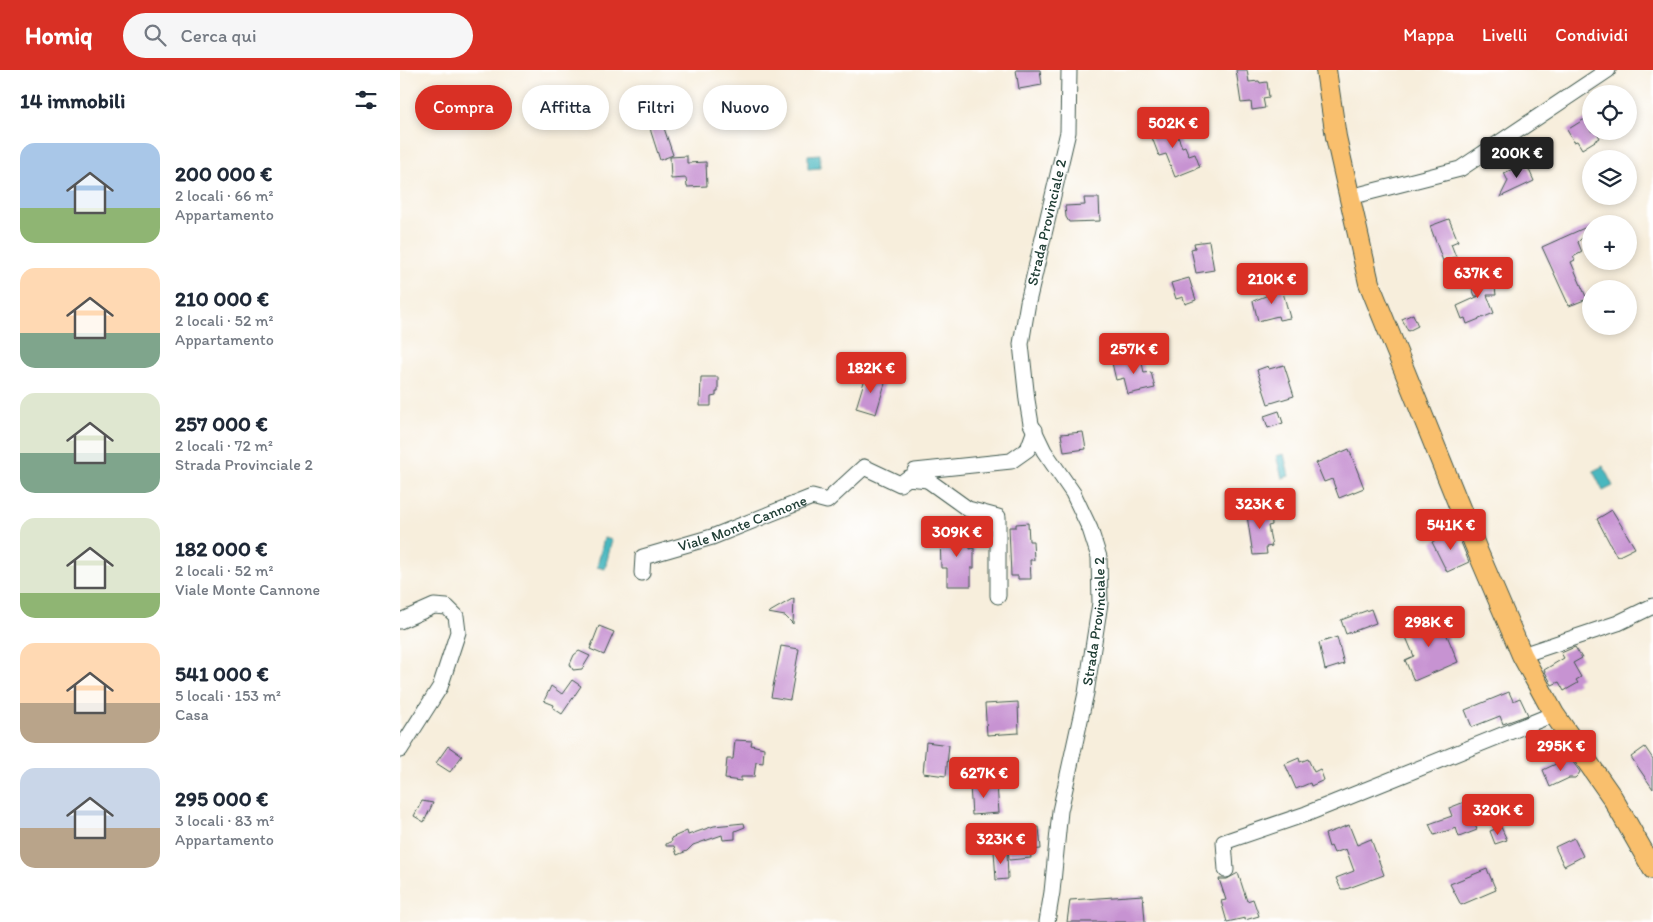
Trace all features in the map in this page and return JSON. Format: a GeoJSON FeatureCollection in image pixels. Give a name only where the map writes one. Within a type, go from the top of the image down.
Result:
{"type":"FeatureCollection","features":[{"type":"Feature","properties":{"kind":"main road"},"geometry":{"type":"LineString","coordinates":[[1326,70],[1336,138],[1369,283],[1477,550],[1522,655],[1554,714],[1612,797],[1653,869]]}},
{"type":"Feature","properties":{"kind":"street","name":"Strada Provinciale 2"},"geometry":{"type":"LineString","coordinates":[[1047,922],[1060,811],[1086,693],[1100,603],[1099,557],[1090,529],[1073,493],[1044,451],[1031,424],[1021,344],[1028,302],[1068,132],[1068,70]]}},
{"type":"Feature","properties":{"kind":"street"},"geometry":{"type":"LineString","coordinates":[[1350,197],[1460,168],[1608,70]]}},
{"type":"Feature","properties":{"kind":"street"},"geometry":{"type":"LineString","coordinates":[[998,596],[998,517],[968,509],[915,471],[1011,462],[1028,449],[1035,430]]}},
{"type":"Feature","properties":{"kind":"street","name":"Viale Monte Cannone"},"geometry":{"type":"LineString","coordinates":[[642,573],[643,557],[712,537],[812,498],[827,501],[864,466],[900,484],[908,478],[928,480]]}},
{"type":"Feature","properties":{"kind":"street"},"geometry":{"type":"LineString","coordinates":[[400,620],[434,606],[447,607],[456,616],[458,632],[440,687],[400,750]]}},
{"type":"Feature","properties":{"kind":"street"},"geometry":{"type":"LineString","coordinates":[[1522,655],[1618,623],[1653,606]]}},
{"type":"Feature","properties":{"kind":"street"},"geometry":{"type":"LineString","coordinates":[[1226,870],[1224,842],[1306,814],[1554,714]]}},
{"type":"Feature","properties":{"kind":"water"},"geometry":{"type":"Polygon","coordinates":[[[820,154],[820,168],[808,169],[808,155],[820,154]]]}},
{"type":"Feature","properties":{"kind":"water"},"geometry":{"type":"Polygon","coordinates":[[[1284,454],[1289,476],[1282,478],[1276,456],[1284,454]]]}},
{"type":"Feature","properties":{"kind":"water"},"geometry":{"type":"Polygon","coordinates":[[[1603,466],[1613,486],[1603,491],[1593,471],[1603,466]]]}},
{"type":"Feature","properties":{"kind":"water"},"geometry":{"type":"Polygon","coordinates":[[[604,538],[612,540],[605,569],[597,567],[604,538]]]}},
{"type":"Feature","properties":{"kind":"building"},"geometry":{"type":"Polygon","coordinates":[[[1016,70],[1040,70],[1042,85],[1019,89],[1016,70]]]}},
{"type":"Feature","properties":{"kind":"building"},"geometry":{"type":"Polygon","coordinates":[[[1236,70],[1247,70],[1249,82],[1267,82],[1269,97],[1263,98],[1265,108],[1252,110],[1251,102],[1241,103],[1236,70]]]}},
{"type":"Feature","properties":{"kind":"building"},"geometry":{"type":"Polygon","coordinates":[[[1171,119],[1182,147],[1185,146],[1189,156],[1195,154],[1200,167],[1175,177],[1166,154],[1159,156],[1151,135],[1156,133],[1153,125],[1171,119]]]}},
{"type":"Feature","properties":{"kind":"building"},"geometry":{"type":"Polygon","coordinates":[[[1582,121],[1582,140],[1597,140],[1582,149],[1577,141],[1574,142],[1567,130],[1582,121]]]}},
{"type":"Feature","properties":{"kind":"building"},"geometry":{"type":"Polygon","coordinates":[[[651,130],[665,130],[673,155],[660,160],[651,130]]]}},
{"type":"Feature","properties":{"kind":"building"},"geometry":{"type":"Polygon","coordinates":[[[687,156],[687,163],[706,162],[707,186],[687,187],[686,178],[671,179],[670,157],[687,156]]]}},
{"type":"Feature","properties":{"kind":"building"},"geometry":{"type":"Polygon","coordinates":[[[1526,163],[1534,181],[1500,197],[1508,181],[1504,173],[1526,163]]]}},
{"type":"Feature","properties":{"kind":"building"},"geometry":{"type":"Polygon","coordinates":[[[1084,198],[1099,198],[1100,221],[1069,222],[1066,217],[1065,206],[1085,205],[1084,198]]]}},
{"type":"Feature","properties":{"kind":"building"},"geometry":{"type":"Polygon","coordinates":[[[1449,219],[1458,241],[1451,244],[1456,257],[1443,261],[1430,226],[1449,219]]]}},
{"type":"Feature","properties":{"kind":"building"},"geometry":{"type":"Polygon","coordinates":[[[1582,229],[1582,238],[1578,242],[1582,252],[1573,257],[1575,260],[1571,262],[1582,287],[1582,301],[1569,306],[1542,247],[1582,229]]]}},
{"type":"Feature","properties":{"kind":"building"},"geometry":{"type":"Polygon","coordinates":[[[1209,241],[1214,270],[1196,273],[1191,249],[1195,248],[1194,243],[1209,241]]]}},
{"type":"Feature","properties":{"kind":"building"},"geometry":{"type":"Polygon","coordinates":[[[1478,272],[1492,280],[1495,287],[1496,295],[1487,295],[1494,313],[1467,324],[1465,318],[1462,319],[1457,306],[1479,296],[1475,296],[1468,278],[1478,272]]]}},
{"type":"Feature","properties":{"kind":"building"},"geometry":{"type":"Polygon","coordinates":[[[1189,278],[1196,300],[1185,304],[1183,297],[1176,299],[1171,283],[1189,278]]]}},
{"type":"Feature","properties":{"kind":"building"},"geometry":{"type":"Polygon","coordinates":[[[1281,285],[1290,318],[1279,320],[1278,316],[1258,321],[1253,301],[1271,294],[1270,288],[1281,285]]]}},
{"type":"Feature","properties":{"kind":"building"},"geometry":{"type":"Polygon","coordinates":[[[1413,314],[1418,326],[1408,331],[1402,319],[1413,314]]]}},
{"type":"Feature","properties":{"kind":"building"},"geometry":{"type":"Polygon","coordinates":[[[1141,357],[1144,373],[1151,372],[1155,388],[1128,394],[1124,378],[1116,380],[1112,363],[1141,357]]]}},
{"type":"Feature","properties":{"kind":"building"},"geometry":{"type":"Polygon","coordinates":[[[1284,365],[1294,396],[1268,404],[1257,370],[1268,366],[1269,369],[1284,365]]]}},
{"type":"Feature","properties":{"kind":"building"},"geometry":{"type":"Polygon","coordinates":[[[867,372],[886,380],[876,414],[856,408],[867,372]]]}},
{"type":"Feature","properties":{"kind":"building"},"geometry":{"type":"Polygon","coordinates":[[[701,377],[718,377],[718,392],[716,392],[716,396],[711,397],[711,406],[700,406],[701,377]]]}},
{"type":"Feature","properties":{"kind":"building"},"geometry":{"type":"Polygon","coordinates":[[[1279,411],[1283,423],[1268,428],[1264,416],[1279,411]]]}},
{"type":"Feature","properties":{"kind":"building"},"geometry":{"type":"Polygon","coordinates":[[[1083,432],[1086,449],[1064,452],[1061,434],[1083,432]]]}},
{"type":"Feature","properties":{"kind":"building"},"geometry":{"type":"Polygon","coordinates":[[[1349,449],[1364,488],[1339,498],[1332,479],[1324,482],[1316,463],[1349,449]]]}},
{"type":"Feature","properties":{"kind":"building"},"geometry":{"type":"Polygon","coordinates":[[[1261,508],[1262,511],[1271,510],[1272,525],[1268,526],[1272,546],[1266,547],[1267,554],[1253,555],[1246,509],[1261,508]]]}},
{"type":"Feature","properties":{"kind":"building"},"geometry":{"type":"Polygon","coordinates":[[[1612,510],[1635,548],[1617,557],[1597,519],[1612,510]]]}},
{"type":"Feature","properties":{"kind":"building"},"geometry":{"type":"Polygon","coordinates":[[[1028,523],[1029,541],[1033,541],[1034,560],[1030,560],[1031,579],[1018,579],[1018,576],[1011,576],[1009,527],[1028,523]]]}},
{"type":"Feature","properties":{"kind":"building"},"geometry":{"type":"Polygon","coordinates":[[[1456,530],[1469,562],[1447,572],[1432,542],[1456,530]]]}},
{"type":"Feature","properties":{"kind":"building"},"geometry":{"type":"Polygon","coordinates":[[[957,531],[970,531],[970,549],[974,548],[974,568],[971,568],[971,586],[947,586],[947,568],[941,568],[940,534],[957,534],[957,531]]]}},
{"type":"Feature","properties":{"kind":"building"},"geometry":{"type":"Polygon","coordinates":[[[794,598],[793,624],[785,616],[768,613],[794,598]]]}},
{"type":"Feature","properties":{"kind":"building"},"geometry":{"type":"Polygon","coordinates":[[[1371,609],[1376,623],[1346,634],[1341,620],[1371,609]]]}},
{"type":"Feature","properties":{"kind":"building"},"geometry":{"type":"Polygon","coordinates":[[[1442,614],[1449,631],[1446,633],[1458,662],[1414,681],[1405,660],[1414,656],[1403,630],[1442,614]]]}},
{"type":"Feature","properties":{"kind":"building"},"geometry":{"type":"Polygon","coordinates":[[[599,626],[614,632],[604,655],[590,649],[599,626]]]}},
{"type":"Feature","properties":{"kind":"building"},"geometry":{"type":"Polygon","coordinates":[[[1337,637],[1344,664],[1325,670],[1319,643],[1337,637]]]}},
{"type":"Feature","properties":{"kind":"building"},"geometry":{"type":"Polygon","coordinates":[[[781,646],[799,649],[790,700],[771,697],[781,646]]]}},
{"type":"Feature","properties":{"kind":"building"},"geometry":{"type":"Polygon","coordinates":[[[1575,647],[1582,658],[1573,663],[1581,677],[1576,680],[1578,683],[1564,691],[1559,682],[1552,685],[1544,670],[1564,658],[1561,653],[1575,647]]]}},
{"type":"Feature","properties":{"kind":"building"},"geometry":{"type":"Polygon","coordinates":[[[579,651],[590,656],[582,669],[573,670],[570,664],[574,655],[579,651]]]}},
{"type":"Feature","properties":{"kind":"building"},"geometry":{"type":"Polygon","coordinates":[[[572,680],[581,686],[562,714],[553,708],[554,705],[544,701],[551,686],[562,694],[572,680]]]}},
{"type":"Feature","properties":{"kind":"building"},"geometry":{"type":"Polygon","coordinates":[[[1509,692],[1513,701],[1520,698],[1528,715],[1503,724],[1500,716],[1472,727],[1465,710],[1509,692]]]}},
{"type":"Feature","properties":{"kind":"building"},"geometry":{"type":"Polygon","coordinates":[[[1018,702],[1019,733],[987,735],[985,704],[1018,702]]]}},
{"type":"Feature","properties":{"kind":"building"},"geometry":{"type":"Polygon","coordinates":[[[735,740],[752,741],[751,745],[764,748],[763,763],[756,762],[754,777],[741,777],[741,781],[725,779],[727,759],[733,759],[735,740]]]}},
{"type":"Feature","properties":{"kind":"building"},"geometry":{"type":"Polygon","coordinates":[[[926,742],[949,745],[946,776],[923,773],[926,742]]]}},
{"type":"Feature","properties":{"kind":"building"},"geometry":{"type":"Polygon","coordinates":[[[448,746],[462,756],[450,772],[436,763],[448,746]]]}},
{"type":"Feature","properties":{"kind":"building"},"geometry":{"type":"Polygon","coordinates":[[[1645,747],[1653,759],[1653,789],[1631,757],[1645,747]]]}},
{"type":"Feature","properties":{"kind":"building"},"geometry":{"type":"Polygon","coordinates":[[[1299,758],[1300,762],[1308,759],[1314,772],[1320,769],[1324,780],[1311,786],[1310,783],[1296,789],[1285,764],[1299,758]]]}},
{"type":"Feature","properties":{"kind":"building"},"geometry":{"type":"Polygon","coordinates":[[[1570,758],[1580,772],[1578,775],[1575,778],[1569,778],[1550,787],[1543,770],[1560,762],[1567,762],[1570,758]]]}},
{"type":"Feature","properties":{"kind":"building"},"geometry":{"type":"Polygon","coordinates":[[[997,784],[999,813],[972,815],[970,786],[997,784]]]}},
{"type":"Feature","properties":{"kind":"building"},"geometry":{"type":"Polygon","coordinates":[[[422,801],[433,803],[424,822],[414,816],[422,801]]]}},
{"type":"Feature","properties":{"kind":"building"},"geometry":{"type":"Polygon","coordinates":[[[1467,801],[1477,830],[1459,837],[1456,828],[1434,835],[1429,824],[1452,816],[1449,808],[1467,801]]]}},
{"type":"Feature","properties":{"kind":"building"},"geometry":{"type":"Polygon","coordinates":[[[744,823],[745,827],[735,831],[735,839],[723,840],[722,835],[693,845],[687,851],[677,855],[674,846],[666,846],[666,844],[672,841],[671,838],[687,831],[688,835],[714,826],[744,823]]]}},
{"type":"Feature","properties":{"kind":"building"},"geometry":{"type":"Polygon","coordinates":[[[1349,825],[1357,845],[1371,839],[1384,875],[1346,889],[1341,889],[1336,878],[1354,871],[1346,849],[1334,853],[1331,846],[1329,847],[1325,834],[1349,825]]]}},
{"type":"Feature","properties":{"kind":"building"},"geometry":{"type":"Polygon","coordinates":[[[1039,827],[1041,849],[1030,850],[1031,858],[1009,860],[1007,830],[1039,827]]]}},
{"type":"Feature","properties":{"kind":"building"},"geometry":{"type":"Polygon","coordinates":[[[1501,827],[1507,840],[1495,844],[1490,831],[1501,827]]]}},
{"type":"Feature","properties":{"kind":"building"},"geometry":{"type":"Polygon","coordinates":[[[1574,838],[1583,856],[1564,866],[1555,847],[1574,838]]]}},
{"type":"Feature","properties":{"kind":"building"},"geometry":{"type":"Polygon","coordinates":[[[994,851],[1007,851],[1008,879],[996,880],[994,851]]]}},
{"type":"Feature","properties":{"kind":"building"},"geometry":{"type":"Polygon","coordinates":[[[1487,869],[1496,890],[1461,905],[1450,884],[1487,869]]]}},
{"type":"Feature","properties":{"kind":"building"},"geometry":{"type":"Polygon","coordinates":[[[1238,873],[1247,901],[1253,899],[1259,916],[1227,922],[1221,901],[1226,900],[1219,879],[1227,879],[1238,873]]]}},
{"type":"Feature","properties":{"kind":"building"},"geometry":{"type":"Polygon","coordinates":[[[1143,895],[1145,922],[1067,922],[1070,900],[1143,895]]]}}]}
